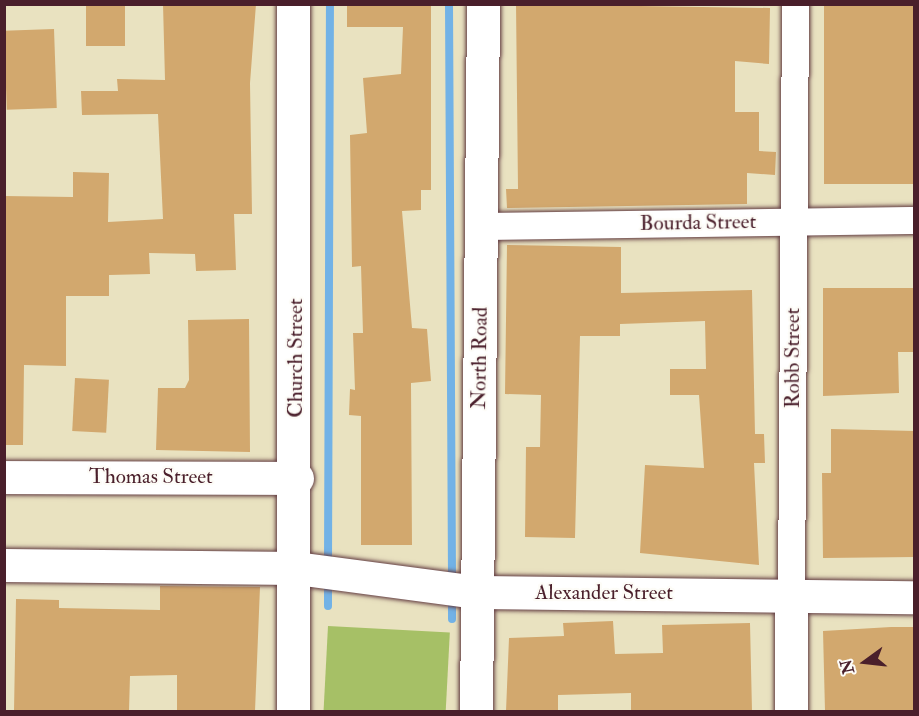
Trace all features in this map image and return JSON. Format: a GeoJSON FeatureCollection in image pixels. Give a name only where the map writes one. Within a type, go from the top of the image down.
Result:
{"type":"FeatureCollection","features":[{"type":"Feature","properties":{"kind":"street","name":"Church Street"},"geometry":{"type":"LineString","coordinates":[[293,4],[297,478],[293,711]]}},
{"type":"Feature","properties":{"kind":"street","name":"North Road"},"geometry":{"type":"LineString","coordinates":[[476,711],[483,4]]}},
{"type":"Feature","properties":{"kind":"street","name":"Robb Street"},"geometry":{"type":"LineString","coordinates":[[791,711],[795,4]]}},
{"type":"Feature","properties":{"kind":"street","name":"Bourda Street"},"geometry":{"type":"LineString","coordinates":[[481,226],[915,220]]}},
{"type":"Feature","properties":{"kind":"street","name":"Thomas Street"},"geometry":{"type":"LineString","coordinates":[[4,477],[297,478]]}},
{"type":"Feature","properties":{"kind":"street"},"geometry":{"type":"LineString","coordinates":[[4,565],[296,568]]}},
{"type":"Feature","properties":{"kind":"street","name":"Alexander Street"},"geometry":{"type":"LineString","coordinates":[[296,568],[477,592],[915,597]]}},
{"type":"Feature","properties":{"kind":"green space"},"geometry":{"type":"Polygon","coordinates":[[[328,626],[450,632],[446,712],[324,711],[328,626]]]}},
{"type":"Feature","properties":{"kind":"building"},"geometry":{"type":"Polygon","coordinates":[[[86,4],[125,4],[125,46],[86,46],[86,4]]]}},
{"type":"Feature","properties":{"kind":"building"},"geometry":{"type":"Polygon","coordinates":[[[163,4],[256,4],[250,83],[252,214],[234,214],[236,270],[196,271],[195,254],[149,253],[150,274],[109,275],[109,296],[66,296],[66,366],[24,365],[23,445],[4,445],[4,196],[73,197],[73,172],[109,173],[108,222],[163,219],[158,114],[82,115],[81,91],[118,91],[117,79],[165,80],[163,4]]]}},
{"type":"Feature","properties":{"kind":"building"},"geometry":{"type":"Polygon","coordinates":[[[347,4],[431,4],[431,190],[421,190],[421,210],[402,211],[412,328],[427,329],[431,381],[411,383],[412,545],[361,545],[361,416],[349,415],[350,389],[355,390],[353,333],[363,333],[361,266],[352,267],[350,135],[367,133],[363,78],[401,74],[403,27],[347,27],[347,4]]]}},
{"type":"Feature","properties":{"kind":"building"},"geometry":{"type":"Polygon","coordinates":[[[516,4],[770,8],[769,64],[735,61],[735,112],[759,112],[759,151],[776,152],[775,175],[747,173],[747,204],[507,208],[506,189],[518,189],[516,4]]]}},
{"type":"Feature","properties":{"kind":"building"},"geometry":{"type":"Polygon","coordinates":[[[824,4],[914,4],[914,184],[824,184],[824,4]]]}},
{"type":"Feature","properties":{"kind":"building"},"geometry":{"type":"Polygon","coordinates":[[[54,29],[57,108],[7,110],[4,31],[54,29]]]}},
{"type":"Feature","properties":{"kind":"building"},"geometry":{"type":"Polygon","coordinates":[[[507,245],[621,247],[621,293],[752,290],[755,434],[764,434],[765,463],[754,463],[759,565],[640,553],[645,465],[704,468],[699,395],[670,395],[670,369],[706,369],[705,321],[620,324],[620,336],[580,336],[575,538],[525,537],[526,447],[540,447],[541,395],[505,394],[507,245]]]}},
{"type":"Feature","properties":{"kind":"building"},"geometry":{"type":"Polygon","coordinates":[[[823,288],[915,288],[915,352],[898,352],[899,393],[823,396],[823,288]]]}},
{"type":"Feature","properties":{"kind":"building"},"geometry":{"type":"Polygon","coordinates":[[[249,319],[250,452],[156,450],[158,388],[185,388],[189,380],[188,320],[249,319]]]}},
{"type":"Feature","properties":{"kind":"building"},"geometry":{"type":"Polygon","coordinates":[[[75,378],[109,380],[106,433],[72,431],[75,378]]]}},
{"type":"Feature","properties":{"kind":"building"},"geometry":{"type":"Polygon","coordinates":[[[831,429],[915,431],[915,557],[823,558],[822,473],[831,473],[831,429]]]}},
{"type":"Feature","properties":{"kind":"building"},"geometry":{"type":"Polygon","coordinates":[[[160,586],[260,587],[255,711],[177,711],[177,675],[130,676],[129,711],[14,711],[16,599],[59,600],[59,608],[160,610],[160,586]]]}},
{"type":"Feature","properties":{"kind":"building"},"geometry":{"type":"Polygon","coordinates":[[[613,621],[615,654],[663,653],[662,625],[750,623],[752,711],[631,711],[631,693],[558,695],[558,711],[506,711],[509,638],[564,636],[563,623],[613,621]]]}},
{"type":"Feature","properties":{"kind":"building"},"geometry":{"type":"Polygon","coordinates":[[[915,627],[915,711],[825,711],[823,631],[915,627]]]}},
{"type":"Feature","properties":{"kind":"waterway"},"geometry":{"type":"LineString","coordinates":[[328,565],[330,4]]}},
{"type":"Feature","properties":{"kind":"waterway"},"geometry":{"type":"LineString","coordinates":[[449,4],[452,582]]}},
{"type":"Feature","properties":{"kind":"waterway"},"geometry":{"type":"LineString","coordinates":[[328,580],[328,606]]}},
{"type":"Feature","properties":{"kind":"waterway"},"geometry":{"type":"LineString","coordinates":[[452,597],[452,619]]}}]}
